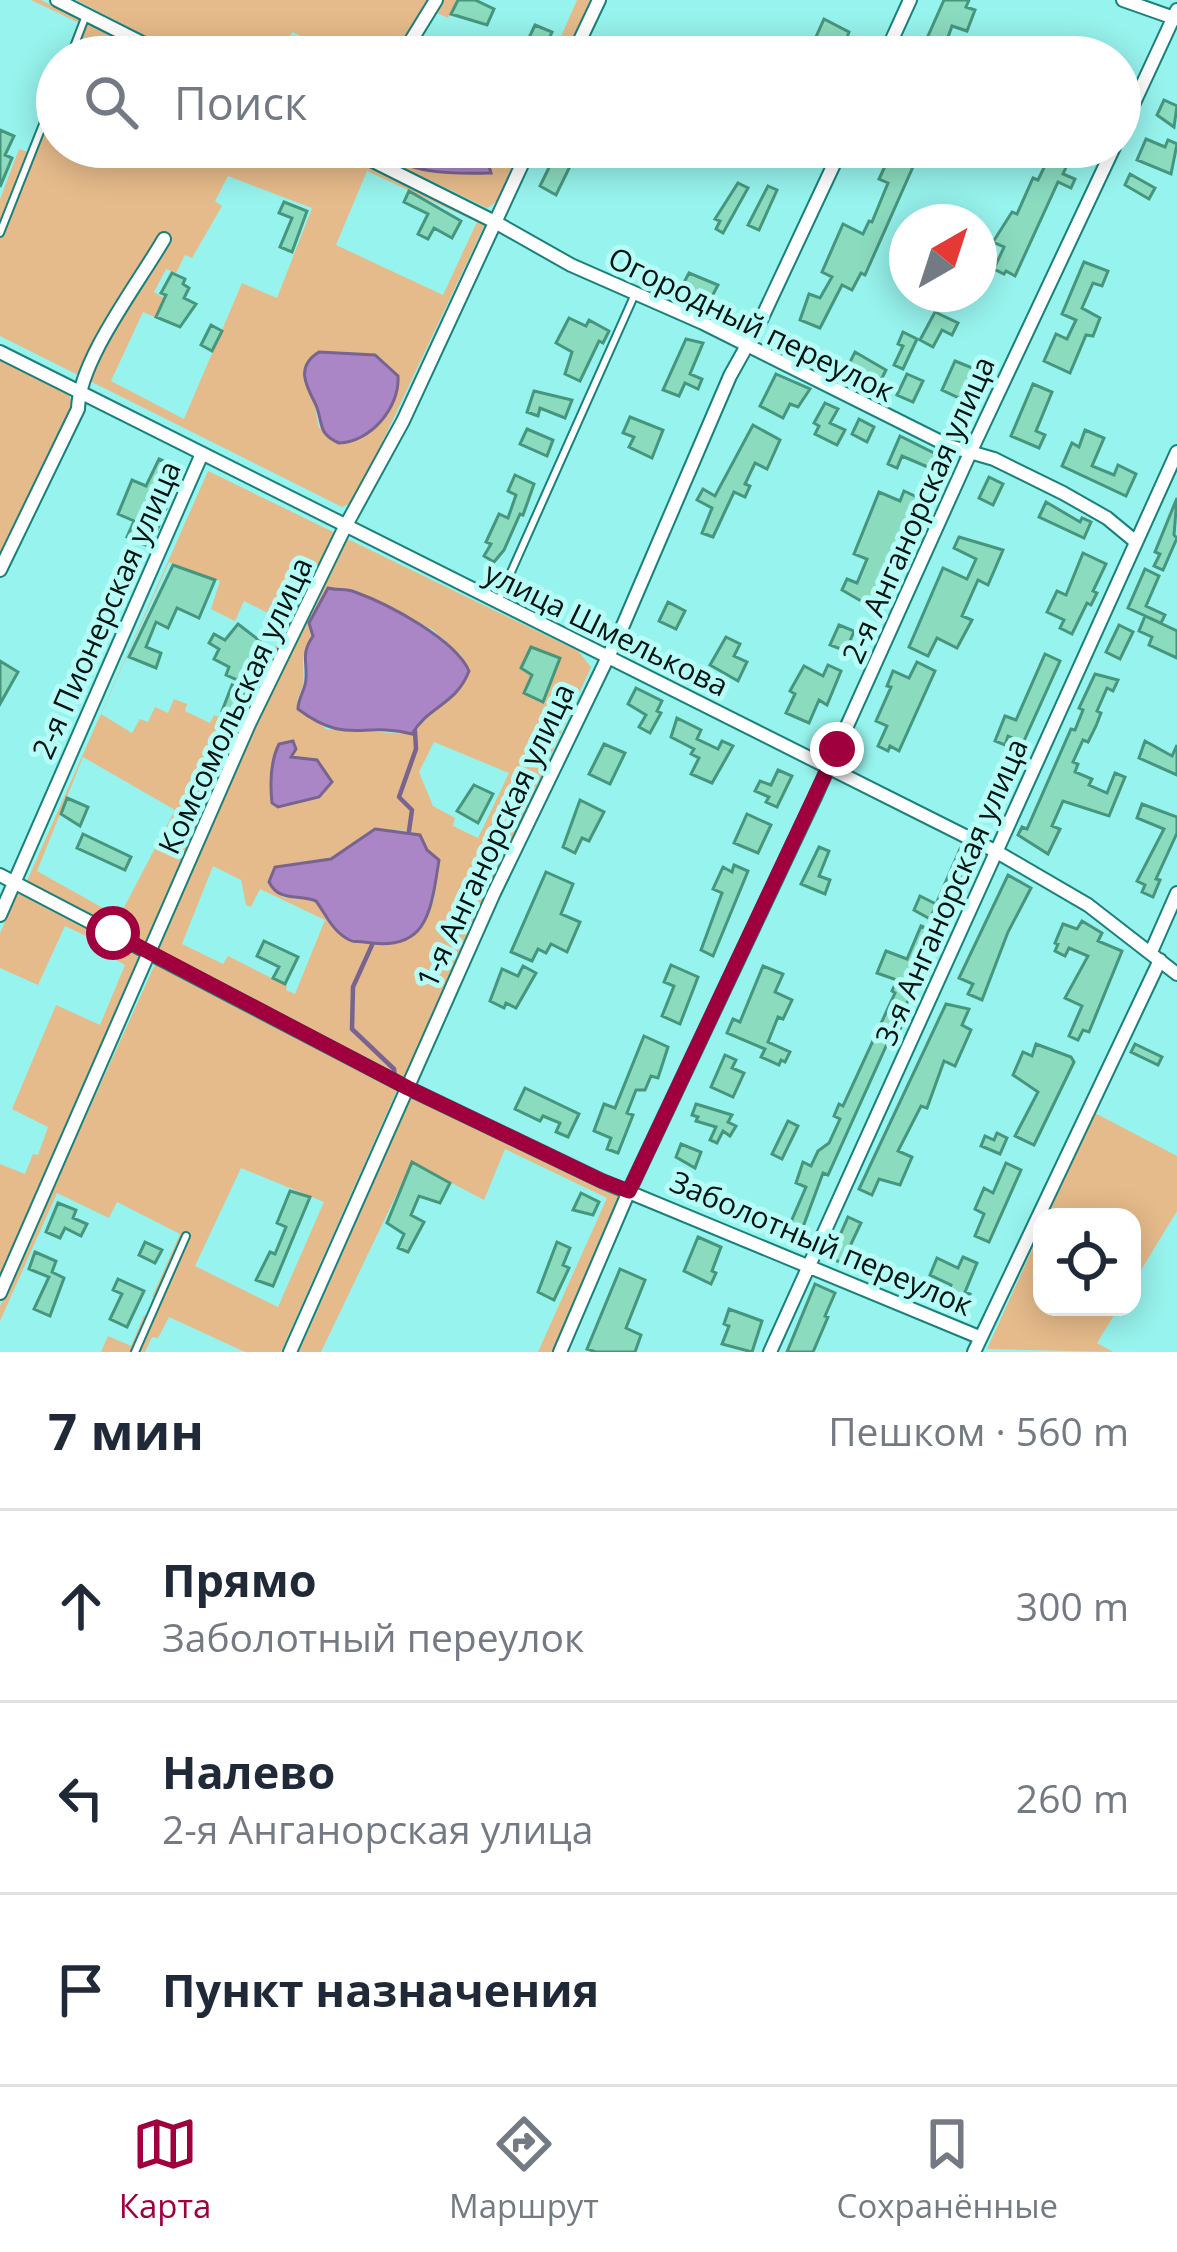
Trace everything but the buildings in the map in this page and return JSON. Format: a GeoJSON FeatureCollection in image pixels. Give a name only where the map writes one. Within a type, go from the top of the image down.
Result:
{"type":"FeatureCollection","features":[{"type":"Feature","properties":{"kind":"street"},"geometry":{"type":"LineString","coordinates":[[57,0],[129,36]]}},
{"type":"Feature","properties":{"kind":"street"},"geometry":{"type":"LineString","coordinates":[[413,36],[436,0]]}},
{"type":"Feature","properties":{"kind":"street"},"geometry":{"type":"LineString","coordinates":[[582,36],[599,0]]}},
{"type":"Feature","properties":{"kind":"street"},"geometry":{"type":"LineString","coordinates":[[894,36],[910,0]]}},
{"type":"Feature","properties":{"kind":"street"},"geometry":{"type":"LineString","coordinates":[[1123,0],[1176,15],[1141,89]]}},
{"type":"Feature","properties":{"kind":"street","name":"Огородный переулок"},"geometry":{"type":"LineString","coordinates":[[388,168],[571,265],[868,409],[994,459],[1090,507],[1136,542]]}},
{"type":"Feature","properties":{"kind":"street","name":"Комсомольская улица"},"geometry":{"type":"LineString","coordinates":[[0,1293],[249,724],[345,527],[403,421],[520,168]]}},
{"type":"Feature","properties":{"kind":"street","name":"1-я Анганорская улица"},"geometry":{"type":"LineString","coordinates":[[290,1352],[493,895],[608,656],[730,376],[832,168]]}},
{"type":"Feature","properties":{"kind":"street","name":"2-я Анганорская улица"},"geometry":{"type":"LineString","coordinates":[[560,1352],[629,1191],[1104,168]]}},
{"type":"Feature","properties":{"kind":"street"},"geometry":{"type":"LineString","coordinates":[[0,570],[78,409],[78,391],[91,359],[164,239]]}},
{"type":"Feature","properties":{"kind":"street","name":"улица Шмелькова"},"geometry":{"type":"LineString","coordinates":[[0,352],[997,852],[1088,905],[1177,974]]}},
{"type":"Feature","properties":{"kind":"street","name":"3-я Анганорская улица"},"geometry":{"type":"LineString","coordinates":[[770,1352],[1177,452]]}},
{"type":"Feature","properties":{"kind":"street","name":"2-я Пионерская улица"},"geometry":{"type":"LineString","coordinates":[[0,915],[201,456]]}},
{"type":"Feature","properties":{"kind":"street","name":"Заболотный переулок"},"geometry":{"type":"LineString","coordinates":[[0,875],[408,1088],[602,1181],[980,1337]]}},
{"type":"Feature","properties":{"kind":"street"},"geometry":{"type":"LineString","coordinates":[[974,1352],[1156,956],[1177,893]]}},
{"type":"Feature","properties":{"kind":"lane"},"geometry":{"type":"LineString","coordinates":[[78,36],[86,14]]}},
{"type":"Feature","properties":{"kind":"lane"},"geometry":{"type":"LineString","coordinates":[[0,233],[36,142]]}},
{"type":"Feature","properties":{"kind":"lane"},"geometry":{"type":"LineString","coordinates":[[497,602],[635,294]]}},
{"type":"Feature","properties":{"kind":"lane"},"geometry":{"type":"LineString","coordinates":[[135,1352],[186,1236]]}},
{"type":"Feature","properties":{"kind":"shaded area"},"geometry":{"type":"Polygon","coordinates":[[[31,0],[41,0],[113,36],[74,36],[79,23],[31,0]]]}},
{"type":"Feature","properties":{"kind":"shaded area"},"geometry":{"type":"Polygon","coordinates":[[[76,0],[457,0],[448,18],[432,11],[421,36],[301,36],[292,32],[290,36],[145,36],[76,0]]]}},
{"type":"Feature","properties":{"kind":"shaded area"},"geometry":{"type":"Polygon","coordinates":[[[577,0],[593,0],[577,36],[561,36],[577,0]]]}},
{"type":"Feature","properties":{"kind":"shaded area"},"geometry":{"type":"Polygon","coordinates":[[[36,131],[36,168],[377,168],[486,222],[354,502],[342,507],[0,336],[0,199],[19,149],[28,152],[36,131]],[[367,171],[336,245],[443,295],[477,222],[367,171]],[[228,176],[215,201],[222,206],[192,258],[185,255],[176,273],[166,269],[154,292],[164,298],[155,317],[143,312],[111,381],[184,419],[242,283],[277,298],[312,208],[228,176]],[[353,354],[314,402],[319,428],[369,434],[396,396],[375,355],[353,354]]]}},
{"type":"Feature","properties":{"kind":"shaded area"},"geometry":{"type":"Polygon","coordinates":[[[404,168],[488,175],[488,168],[515,168],[505,190],[487,208],[404,168]]]}},
{"type":"Feature","properties":{"kind":"shaded area"},"geometry":{"type":"Polygon","coordinates":[[[416,168],[490,168],[491,173],[416,168]]]}},
{"type":"Feature","properties":{"kind":"shaded area"},"geometry":{"type":"Polygon","coordinates":[[[319,352],[375,355],[398,376],[389,411],[372,430],[351,441],[339,443],[324,431],[308,389],[305,369],[319,352]]]}},
{"type":"Feature","properties":{"kind":"shaded area"},"geometry":{"type":"Polygon","coordinates":[[[0,358],[67,391],[73,404],[0,558],[0,358]]]}},
{"type":"Feature","properties":{"kind":"shaded area"},"geometry":{"type":"Polygon","coordinates":[[[208,471],[578,651],[591,667],[404,1078],[27,881],[208,471]],[[169,562],[101,714],[132,733],[140,719],[148,722],[155,707],[168,713],[174,699],[187,704],[185,711],[210,723],[214,715],[235,723],[288,623],[244,601],[235,621],[211,609],[220,581],[169,562]],[[359,593],[324,624],[305,652],[297,700],[326,729],[412,734],[431,713],[461,655],[433,630],[359,593]],[[434,742],[419,772],[433,806],[455,818],[453,826],[478,838],[509,773],[434,742]],[[296,743],[275,750],[272,803],[278,807],[319,797],[291,757],[296,743]],[[83,757],[37,871],[119,917],[175,810],[83,757]],[[375,829],[341,854],[320,861],[282,897],[316,901],[340,931],[360,942],[383,941],[420,929],[434,900],[439,860],[424,840],[409,831],[375,829]],[[213,866],[182,944],[223,964],[228,956],[295,994],[325,920],[260,889],[251,907],[246,905],[241,880],[213,866]]]}},
{"type":"Feature","properties":{"kind":"shaded area"},"geometry":{"type":"Polygon","coordinates":[[[328,588],[355,592],[402,614],[450,647],[469,671],[457,691],[412,734],[342,730],[298,709],[306,682],[306,652],[313,636],[309,623],[328,588]]]}},
{"type":"Feature","properties":{"kind":"shaded area"},"geometry":{"type":"Polygon","coordinates":[[[293,741],[296,749],[291,757],[317,760],[332,782],[319,797],[278,807],[271,796],[274,758],[279,744],[293,741]]]}},
{"type":"Feature","properties":{"kind":"shaded area"},"geometry":{"type":"Polygon","coordinates":[[[375,829],[420,835],[439,860],[429,911],[414,934],[402,941],[351,941],[337,931],[316,901],[283,895],[269,882],[275,867],[331,859],[375,829]]]}},
{"type":"Feature","properties":{"kind":"shaded area"},"geometry":{"type":"Polygon","coordinates":[[[18,893],[143,955],[0,1283],[0,1164],[25,1174],[48,1127],[12,1109],[56,1005],[100,1025],[125,965],[111,957],[114,949],[65,926],[38,985],[0,968],[0,933],[18,893]]]}},
{"type":"Feature","properties":{"kind":"shaded area"},"geometry":{"type":"Polygon","coordinates":[[[156,962],[397,1090],[281,1352],[245,1352],[169,1317],[145,1352],[101,1352],[108,1336],[131,1346],[144,1315],[149,1316],[156,1298],[152,1297],[180,1234],[117,1202],[109,1218],[57,1193],[0,1321],[0,1306],[156,962]],[[241,1168],[195,1266],[278,1307],[324,1202],[241,1168]]]}},
{"type":"Feature","properties":{"kind":"shaded area"},"geometry":{"type":"Polygon","coordinates":[[[412,1096],[624,1194],[553,1352],[538,1352],[607,1198],[505,1149],[484,1200],[412,1162],[321,1352],[299,1352],[412,1096]]]}},
{"type":"Feature","properties":{"kind":"shaded area"},"geometry":{"type":"Polygon","coordinates":[[[1095,1113],[1177,1156],[1177,1211],[1141,1270],[1141,1208],[1051,1208],[1095,1113]]]}},
{"type":"Feature","properties":{"kind":"shaded area"},"geometry":{"type":"Polygon","coordinates":[[[1033,1248],[1033,1316],[1114,1316],[1097,1343],[1113,1352],[987,1349],[1033,1248]]]}},
{"type":"Feature","properties":{"kind":"waterway"},"geometry":{"type":"LineString","coordinates":[[409,831],[412,810],[399,797],[416,749],[415,731]]}},
{"type":"Feature","properties":{"kind":"waterway"},"geometry":{"type":"LineString","coordinates":[[372,945],[353,987],[352,1029],[394,1069],[395,1077]]}},
{"type":"Feature","properties":{"kind":"route"},"geometry":{"type":"LineString","coordinates":[[113,933],[408,1088],[629,1191],[837,749]]}}]}
